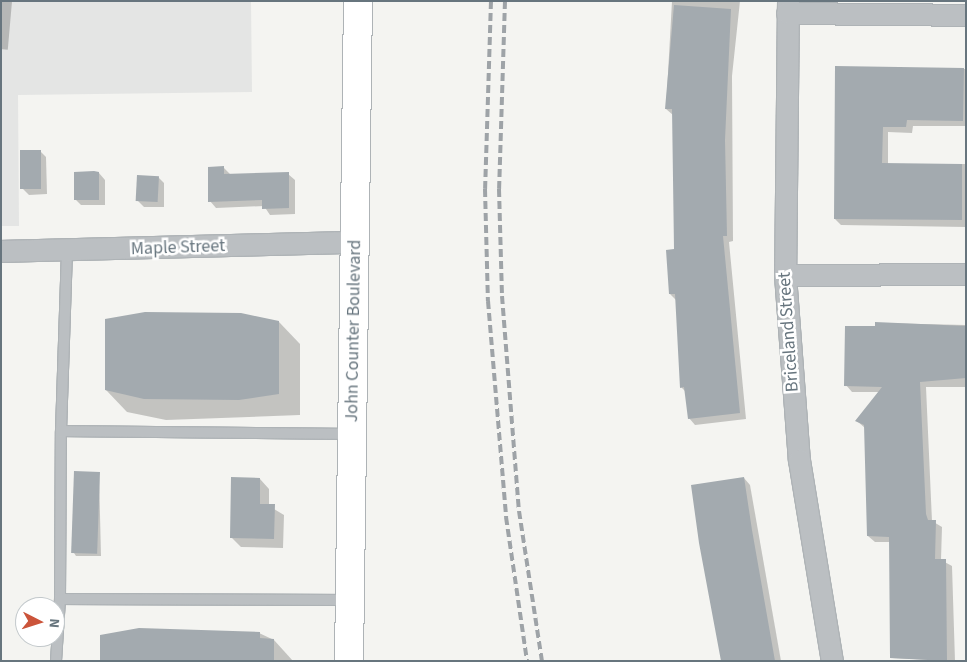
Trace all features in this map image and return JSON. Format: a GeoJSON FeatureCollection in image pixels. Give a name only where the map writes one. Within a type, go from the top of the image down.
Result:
{"type":"FeatureCollection","features":[{"type":"Feature","properties":{"kind":"main road","name":"John Counter Boulevard"},"geometry":{"type":"LineString","coordinates":[[348,661],[358,1]]}},
{"type":"Feature","properties":{"kind":"street"},"geometry":{"type":"LineString","coordinates":[[787,7],[966,15]]}},
{"type":"Feature","properties":{"kind":"street","name":"Briceland Street"},"geometry":{"type":"LineString","coordinates":[[787,7],[784,276],[799,460],[832,661]]}},
{"type":"Feature","properties":{"kind":"street","name":"Maple Street"},"geometry":{"type":"LineString","coordinates":[[1,251],[67,252],[355,242]]}},
{"type":"Feature","properties":{"kind":"street"},"geometry":{"type":"LineString","coordinates":[[784,276],[966,274]]}},
{"type":"Feature","properties":{"kind":"lane"},"geometry":{"type":"LineString","coordinates":[[60,597],[61,430],[67,252]]}},
{"type":"Feature","properties":{"kind":"lane"},"geometry":{"type":"LineString","coordinates":[[61,430],[352,434]]}},
{"type":"Feature","properties":{"kind":"lane"},"geometry":{"type":"LineString","coordinates":[[65,599],[350,600]]}},
{"type":"Feature","properties":{"kind":"lane"},"geometry":{"type":"LineString","coordinates":[[56,661],[57,647]]}},
{"type":"Feature","properties":{"kind":"shaded area"},"geometry":{"type":"Polygon","coordinates":[[[1,1],[251,1],[252,92],[18,95],[19,226],[1,226],[1,1]]]}},
{"type":"Feature","properties":{"kind":"building"},"geometry":{"type":"Polygon","coordinates":[[[674,5],[731,9],[725,140],[727,236],[723,236],[740,413],[688,419],[684,387],[680,388],[675,294],[669,294],[666,250],[674,249],[672,109],[665,109],[674,5]]]}},
{"type":"Feature","properties":{"kind":"building"},"geometry":{"type":"Polygon","coordinates":[[[835,66],[964,68],[963,121],[907,120],[906,127],[883,127],[882,163],[962,164],[962,220],[834,219],[835,66]]]}},
{"type":"Feature","properties":{"kind":"building"},"geometry":{"type":"Polygon","coordinates":[[[20,150],[41,150],[41,189],[20,189],[20,150]]]}},
{"type":"Feature","properties":{"kind":"building"},"geometry":{"type":"Polygon","coordinates":[[[224,166],[224,174],[289,172],[289,208],[262,209],[262,200],[208,202],[208,167],[224,166]]]}},
{"type":"Feature","properties":{"kind":"building"},"geometry":{"type":"Polygon","coordinates":[[[74,172],[99,172],[99,200],[74,200],[74,172]]]}},
{"type":"Feature","properties":{"kind":"building"},"geometry":{"type":"Polygon","coordinates":[[[137,175],[159,176],[158,202],[136,201],[137,175]]]}},
{"type":"Feature","properties":{"kind":"building"},"geometry":{"type":"Polygon","coordinates":[[[145,312],[241,313],[279,321],[279,394],[239,400],[144,399],[105,390],[105,319],[145,312]]]}},
{"type":"Feature","properties":{"kind":"building"},"geometry":{"type":"Polygon","coordinates":[[[875,322],[966,326],[966,378],[920,382],[926,514],[928,520],[936,520],[935,559],[946,559],[947,661],[890,658],[889,537],[867,536],[864,425],[855,421],[882,387],[844,386],[845,326],[875,326],[875,322]]]}},
{"type":"Feature","properties":{"kind":"building"},"geometry":{"type":"Polygon","coordinates":[[[74,471],[100,472],[97,554],[71,553],[74,471]]]}},
{"type":"Feature","properties":{"kind":"building"},"geometry":{"type":"Polygon","coordinates":[[[231,477],[260,478],[260,504],[275,504],[274,539],[230,538],[231,477]]]}},
{"type":"Feature","properties":{"kind":"building"},"geometry":{"type":"Polygon","coordinates":[[[744,477],[775,661],[721,661],[699,543],[691,485],[744,477]]]}},
{"type":"Feature","properties":{"kind":"building"},"geometry":{"type":"Polygon","coordinates":[[[139,628],[260,632],[260,638],[274,639],[274,661],[100,661],[100,635],[139,628]]]}},
{"type":"Feature","properties":{"kind":"railway"},"geometry":{"type":"LineString","coordinates":[[491,1],[485,189],[488,301],[506,517],[527,661]]}},
{"type":"Feature","properties":{"kind":"railway"},"geometry":{"type":"LineString","coordinates":[[505,1],[499,189],[502,296],[519,511],[542,661]]}}]}
